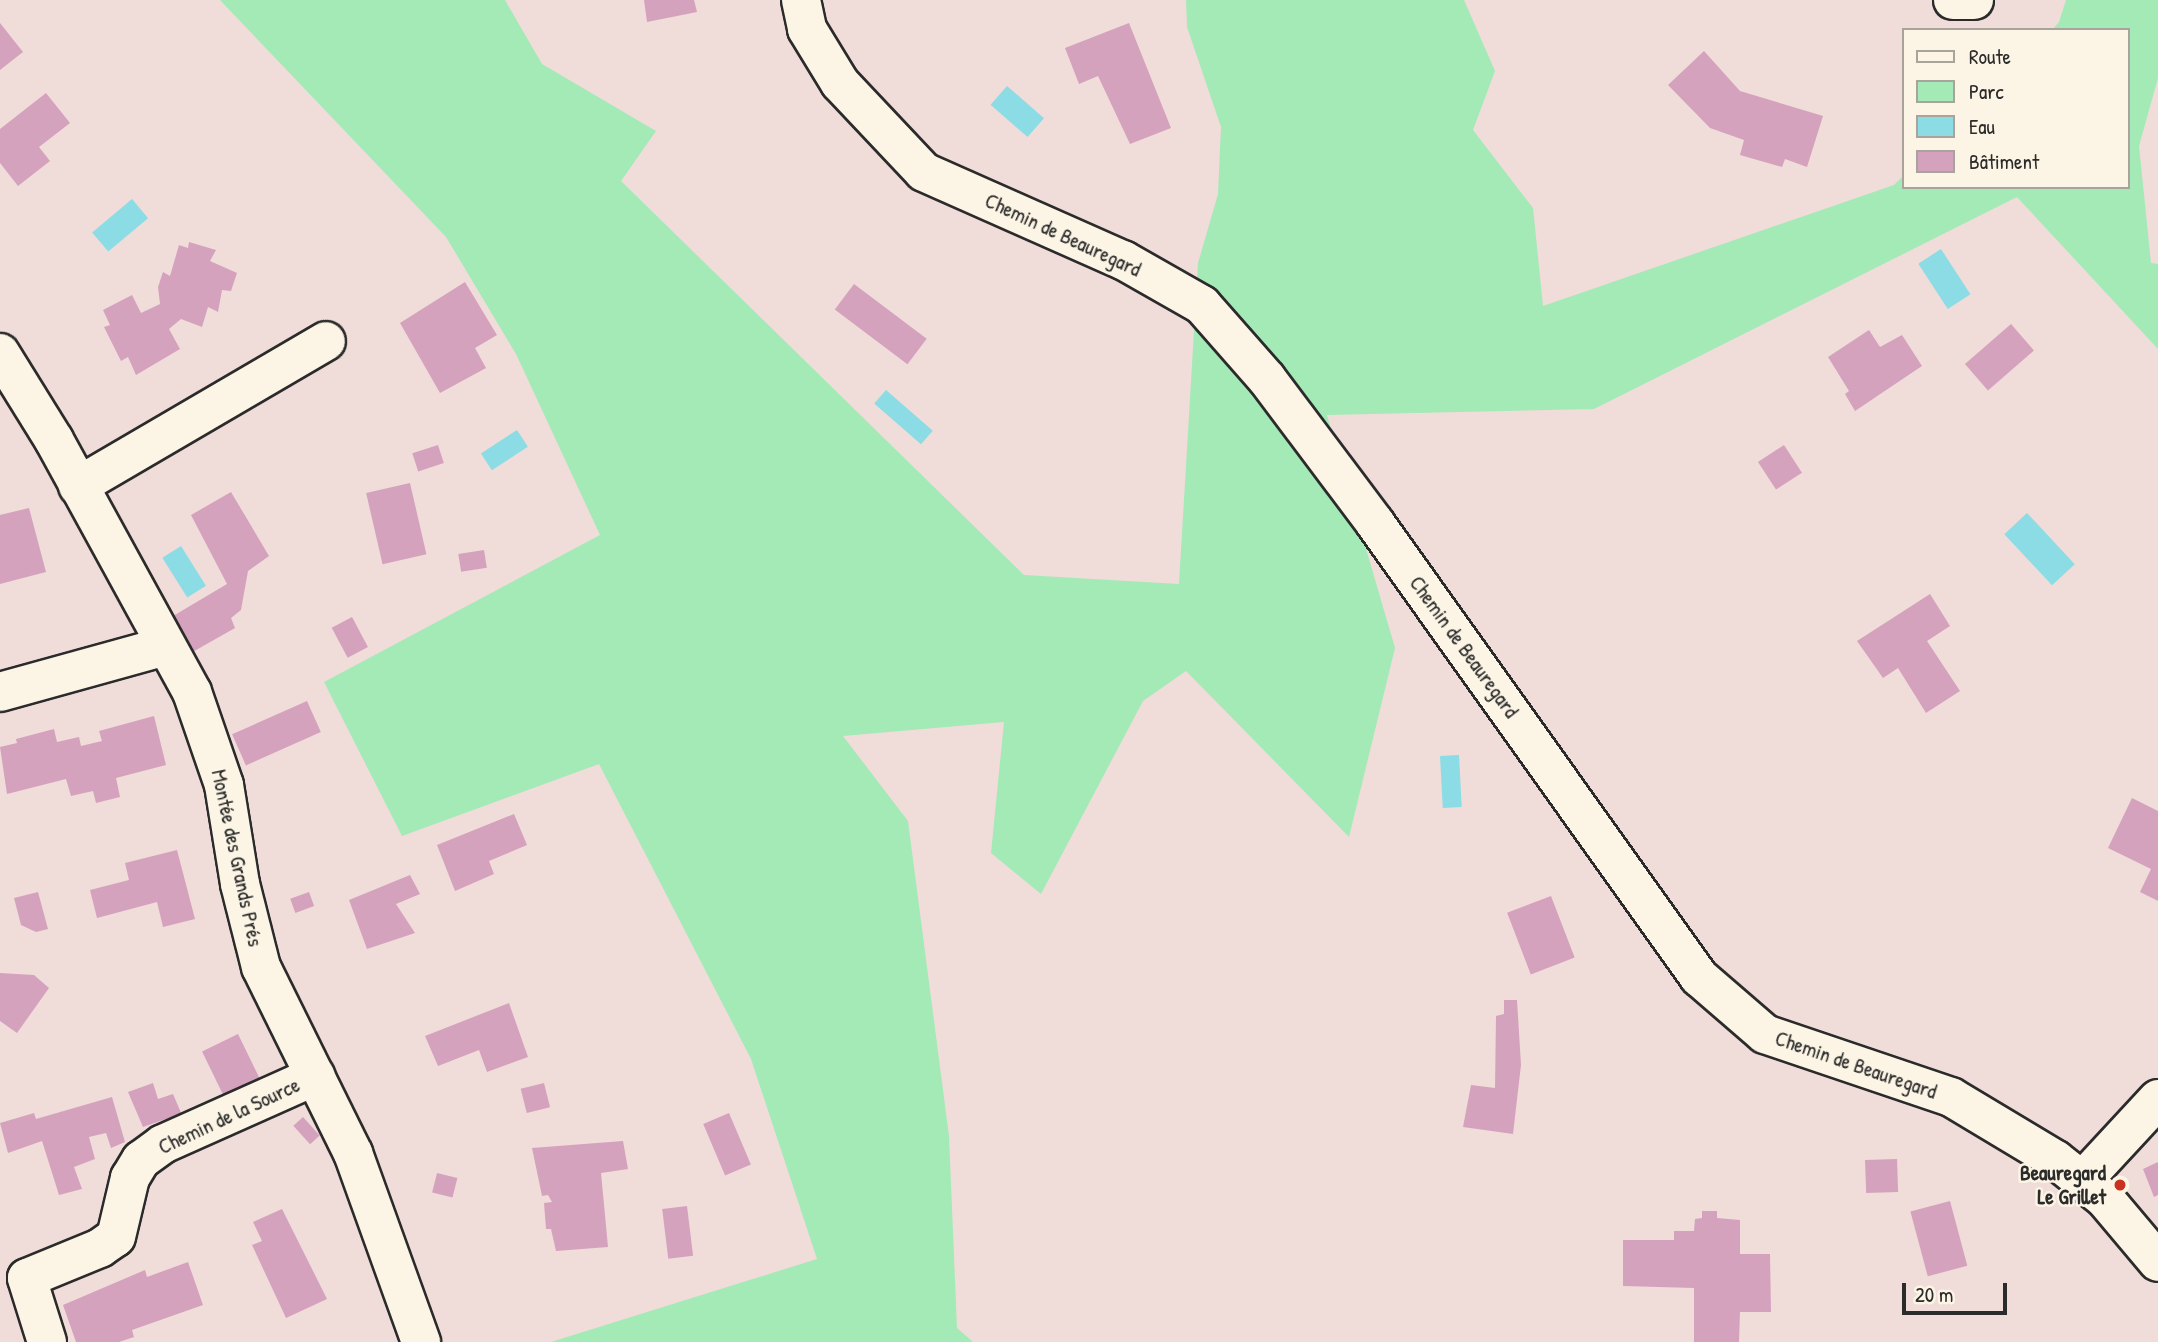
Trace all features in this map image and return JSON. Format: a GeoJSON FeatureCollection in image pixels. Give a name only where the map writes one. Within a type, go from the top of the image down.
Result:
{"type":"FeatureCollection","features":[{"type":"Feature","properties":{"kind":"street","name":"Chemin de Beauregard"},"geometry":{"type":"LineString","coordinates":[[801,0],[807,29],[840,83],[924,172],[1124,260],[1202,305],[1267,379],[1375,523],[1699,977],[1765,1034],[1951,1097],[2084,1179],[2158,1262]]}},
{"type":"Feature","properties":{"kind":"street"},"geometry":{"type":"LineString","coordinates":[[1953,0],[1974,0]]}},
{"type":"Feature","properties":{"kind":"street"},"geometry":{"type":"LineString","coordinates":[[78,486],[326,341]]}},
{"type":"Feature","properties":{"kind":"street","name":"Montée des Grands Prés"},"geometry":{"type":"LineString","coordinates":[[0,353],[78,486],[192,692],[224,785],[240,884],[261,967],[353,1153],[421,1342]]}},
{"type":"Feature","properties":{"kind":"street"},"geometry":{"type":"LineString","coordinates":[[0,692],[166,646]]}},
{"type":"Feature","properties":{"kind":"street","name":"Chemin de la Source"},"geometry":{"type":"LineString","coordinates":[[47,1342],[27,1278],[100,1248],[116,1237],[130,1178],[141,1160],[163,1144],[315,1076]]}},
{"type":"Feature","properties":{"kind":"street"},"geometry":{"type":"LineString","coordinates":[[2084,1179],[2158,1099]]}},
{"type":"Feature","properties":{"kind":"green space"},"geometry":{"type":"Polygon","coordinates":[[[220,0],[505,0],[542,64],[656,131],[621,181],[1024,575],[1179,584],[1198,263],[1218,194],[1221,127],[1187,27],[1186,0],[1464,0],[1495,71],[1473,130],[1533,208],[1543,306],[1894,185],[1902,177],[1902,189],[2130,189],[2130,28],[2054,28],[2059,22],[2066,0],[2158,0],[2158,78],[2139,146],[2151,263],[2158,264],[2158,349],[2017,197],[1594,409],[1327,415],[1395,648],[1349,837],[1186,671],[1143,701],[1041,894],[991,853],[1004,722],[843,736],[908,821],[949,1136],[957,1328],[973,1342],[551,1342],[817,1259],[751,1059],[599,764],[402,836],[324,682],[600,535],[516,354],[446,237],[220,0]]]}},
{"type":"Feature","properties":{"kind":"water"},"geometry":{"type":"Polygon","coordinates":[[[1007,86],[1044,118],[1028,137],[991,105],[1007,86]]]}},
{"type":"Feature","properties":{"kind":"water"},"geometry":{"type":"Polygon","coordinates":[[[132,199],[148,218],[108,252],[92,232],[132,199]]]}},
{"type":"Feature","properties":{"kind":"water"},"geometry":{"type":"Polygon","coordinates":[[[1941,249],[1970,294],[1948,309],[1918,264],[1941,249]]]}},
{"type":"Feature","properties":{"kind":"water"},"geometry":{"type":"Polygon","coordinates":[[[886,390],[933,431],[921,444],[874,404],[886,390]]]}},
{"type":"Feature","properties":{"kind":"water"},"geometry":{"type":"Polygon","coordinates":[[[517,430],[528,447],[492,470],[481,453],[517,430]]]}},
{"type":"Feature","properties":{"kind":"water"},"geometry":{"type":"Polygon","coordinates":[[[2027,513],[2075,564],[2052,585],[2004,534],[2027,513]]]}},
{"type":"Feature","properties":{"kind":"water"},"geometry":{"type":"Polygon","coordinates":[[[181,546],[206,586],[187,598],[162,558],[181,546]]]}},
{"type":"Feature","properties":{"kind":"water"},"geometry":{"type":"Polygon","coordinates":[[[1459,755],[1462,807],[1443,808],[1440,756],[1459,755]]]}},
{"type":"Feature","properties":{"kind":"building"},"geometry":{"type":"Polygon","coordinates":[[[644,0],[694,0],[697,12],[647,22],[644,0]]]}},
{"type":"Feature","properties":{"kind":"building"},"geometry":{"type":"Polygon","coordinates":[[[0,23],[23,52],[0,70],[0,23]]]}},
{"type":"Feature","properties":{"kind":"building"},"geometry":{"type":"Polygon","coordinates":[[[1129,23],[1171,128],[1130,144],[1098,76],[1079,84],[1065,48],[1129,23]]]}},
{"type":"Feature","properties":{"kind":"building"},"geometry":{"type":"Polygon","coordinates":[[[1704,51],[1740,91],[1823,116],[1807,167],[1785,159],[1782,167],[1740,155],[1744,140],[1710,128],[1668,85],[1704,51]]]}},
{"type":"Feature","properties":{"kind":"building"},"geometry":{"type":"Polygon","coordinates":[[[46,93],[70,123],[39,147],[50,161],[18,186],[0,163],[0,129],[46,93]]]}},
{"type":"Feature","properties":{"kind":"building"},"geometry":{"type":"Polygon","coordinates":[[[189,242],[216,250],[210,261],[237,273],[231,291],[222,290],[218,312],[208,307],[202,327],[181,319],[169,329],[180,349],[136,375],[128,357],[121,361],[104,327],[110,325],[103,310],[132,295],[141,313],[160,304],[158,287],[163,272],[170,276],[179,245],[188,248],[189,242]]]}},
{"type":"Feature","properties":{"kind":"building"},"geometry":{"type":"Polygon","coordinates":[[[465,282],[497,335],[475,348],[486,368],[440,393],[400,323],[465,282]]]}},
{"type":"Feature","properties":{"kind":"building"},"geometry":{"type":"Polygon","coordinates":[[[854,284],[927,339],[907,364],[835,310],[854,284]]]}},
{"type":"Feature","properties":{"kind":"building"},"geometry":{"type":"Polygon","coordinates":[[[2011,324],[2034,350],[1988,390],[1965,364],[2011,324]]]}},
{"type":"Feature","properties":{"kind":"building"},"geometry":{"type":"Polygon","coordinates":[[[1869,330],[1880,347],[1902,335],[1922,366],[1855,411],[1845,394],[1849,391],[1828,357],[1869,330]]]}},
{"type":"Feature","properties":{"kind":"building"},"geometry":{"type":"Polygon","coordinates":[[[438,445],[444,463],[418,471],[412,453],[438,445]]]}},
{"type":"Feature","properties":{"kind":"building"},"geometry":{"type":"Polygon","coordinates":[[[1784,445],[1802,473],[1776,490],[1758,462],[1784,445]]]}},
{"type":"Feature","properties":{"kind":"building"},"geometry":{"type":"Polygon","coordinates":[[[410,483],[426,554],[383,564],[366,493],[410,483]]]}},
{"type":"Feature","properties":{"kind":"building"},"geometry":{"type":"Polygon","coordinates":[[[231,492],[269,556],[248,571],[241,610],[231,618],[235,628],[189,654],[168,619],[227,584],[191,515],[231,492]]]}},
{"type":"Feature","properties":{"kind":"building"},"geometry":{"type":"Polygon","coordinates":[[[29,508],[46,572],[0,584],[0,515],[29,508]]]}},
{"type":"Feature","properties":{"kind":"building"},"geometry":{"type":"Polygon","coordinates":[[[484,550],[487,568],[461,572],[458,554],[484,550]]]}},
{"type":"Feature","properties":{"kind":"building"},"geometry":{"type":"Polygon","coordinates":[[[1930,594],[1950,626],[1927,641],[1960,691],[1926,713],[1898,668],[1883,678],[1857,641],[1930,594]]]}},
{"type":"Feature","properties":{"kind":"building"},"geometry":{"type":"Polygon","coordinates":[[[352,617],[368,647],[348,658],[332,628],[352,617]]]}},
{"type":"Feature","properties":{"kind":"building"},"geometry":{"type":"Polygon","coordinates":[[[307,701],[321,732],[246,765],[232,734],[307,701]]]}},
{"type":"Feature","properties":{"kind":"building"},"geometry":{"type":"Polygon","coordinates":[[[154,716],[166,765],[116,778],[120,797],[96,803],[93,791],[71,796],[66,779],[7,794],[0,747],[17,743],[16,739],[54,729],[57,742],[79,737],[81,746],[102,741],[99,731],[154,716]]]}},
{"type":"Feature","properties":{"kind":"building"},"geometry":{"type":"Polygon","coordinates":[[[2132,798],[2158,811],[2158,901],[2140,892],[2151,869],[2108,848],[2132,798]]]}},
{"type":"Feature","properties":{"kind":"building"},"geometry":{"type":"Polygon","coordinates":[[[514,814],[527,845],[489,861],[494,874],[455,891],[437,845],[514,814]]]}},
{"type":"Feature","properties":{"kind":"building"},"geometry":{"type":"Polygon","coordinates":[[[177,850],[195,919],[163,927],[157,902],[97,918],[90,890],[129,880],[125,863],[177,850]]]}},
{"type":"Feature","properties":{"kind":"building"},"geometry":{"type":"Polygon","coordinates":[[[410,875],[420,894],[396,904],[415,933],[367,949],[349,900],[410,875]]]}},
{"type":"Feature","properties":{"kind":"building"},"geometry":{"type":"Polygon","coordinates":[[[38,892],[48,929],[36,932],[21,925],[14,898],[38,892]]]}},
{"type":"Feature","properties":{"kind":"building"},"geometry":{"type":"Polygon","coordinates":[[[309,892],[314,906],[295,913],[290,899],[309,892]]]}},
{"type":"Feature","properties":{"kind":"building"},"geometry":{"type":"Polygon","coordinates":[[[1551,896],[1575,958],[1531,974],[1507,913],[1551,896]]]}},
{"type":"Feature","properties":{"kind":"building"},"geometry":{"type":"Polygon","coordinates":[[[0,973],[34,975],[49,988],[17,1033],[0,1021],[0,973]]]}},
{"type":"Feature","properties":{"kind":"building"},"geometry":{"type":"Polygon","coordinates":[[[1504,1000],[1517,1000],[1521,1065],[1513,1134],[1463,1127],[1471,1085],[1495,1088],[1496,1016],[1504,1014],[1504,1000]]]}},
{"type":"Feature","properties":{"kind":"building"},"geometry":{"type":"Polygon","coordinates":[[[509,1003],[528,1057],[487,1072],[479,1050],[438,1066],[425,1036],[509,1003]]]}},
{"type":"Feature","properties":{"kind":"building"},"geometry":{"type":"Polygon","coordinates":[[[238,1034],[261,1082],[225,1099],[202,1052],[238,1034]]]}},
{"type":"Feature","properties":{"kind":"building"},"geometry":{"type":"Polygon","coordinates":[[[153,1083],[158,1099],[173,1094],[187,1127],[171,1133],[166,1119],[143,1127],[128,1092],[153,1083]]]}},
{"type":"Feature","properties":{"kind":"building"},"geometry":{"type":"Polygon","coordinates":[[[544,1083],[550,1107],[527,1113],[521,1089],[544,1083]]]}},
{"type":"Feature","properties":{"kind":"building"},"geometry":{"type":"Polygon","coordinates":[[[112,1097],[125,1142],[111,1148],[106,1133],[89,1137],[95,1159],[74,1167],[82,1189],[59,1195],[42,1141],[8,1153],[0,1123],[34,1113],[36,1119],[112,1097]]]}},
{"type":"Feature","properties":{"kind":"building"},"geometry":{"type":"Polygon","coordinates":[[[729,1113],[751,1165],[725,1175],[703,1124],[729,1113]]]}},
{"type":"Feature","properties":{"kind":"building"},"geometry":{"type":"Polygon","coordinates":[[[303,1117],[320,1136],[310,1144],[293,1126],[303,1117]]]}},
{"type":"Feature","properties":{"kind":"building"},"geometry":{"type":"Polygon","coordinates":[[[623,1141],[628,1169],[601,1173],[608,1247],[556,1251],[551,1229],[546,1229],[544,1203],[552,1202],[548,1195],[542,1196],[532,1148],[623,1141]]]}},
{"type":"Feature","properties":{"kind":"building"},"geometry":{"type":"Polygon","coordinates":[[[1897,1159],[1898,1192],[1866,1193],[1865,1160],[1897,1159]]]}},
{"type":"Feature","properties":{"kind":"building"},"geometry":{"type":"Polygon","coordinates":[[[2158,1162],[2158,1195],[2154,1197],[2143,1169],[2158,1162]]]}},
{"type":"Feature","properties":{"kind":"building"},"geometry":{"type":"Polygon","coordinates":[[[437,1173],[457,1178],[453,1197],[432,1192],[437,1173]]]}},
{"type":"Feature","properties":{"kind":"building"},"geometry":{"type":"Polygon","coordinates":[[[1950,1201],[1967,1266],[1928,1276],[1910,1212],[1950,1201]]]}},
{"type":"Feature","properties":{"kind":"building"},"geometry":{"type":"Polygon","coordinates":[[[687,1206],[693,1256],[668,1259],[662,1209],[687,1206]]]}},
{"type":"Feature","properties":{"kind":"building"},"geometry":{"type":"Polygon","coordinates":[[[282,1209],[327,1299],[286,1318],[252,1245],[262,1241],[253,1222],[282,1209]]]}},
{"type":"Feature","properties":{"kind":"building"},"geometry":{"type":"Polygon","coordinates":[[[1702,1211],[1717,1211],[1717,1218],[1740,1220],[1740,1254],[1770,1254],[1771,1312],[1740,1312],[1739,1342],[1694,1342],[1694,1288],[1623,1286],[1623,1240],[1674,1240],[1674,1231],[1694,1231],[1695,1219],[1702,1218],[1702,1211]]]}},
{"type":"Feature","properties":{"kind":"building"},"geometry":{"type":"Polygon","coordinates":[[[188,1262],[203,1305],[132,1330],[134,1337],[119,1342],[76,1342],[63,1305],[145,1270],[147,1277],[188,1262]]]}},
{"type":"Feature","properties":{"kind":"place","name":"Beauregard Le Grillet"},"geometry":{"type":"Point","coordinates":[2120,1185]}}]}
